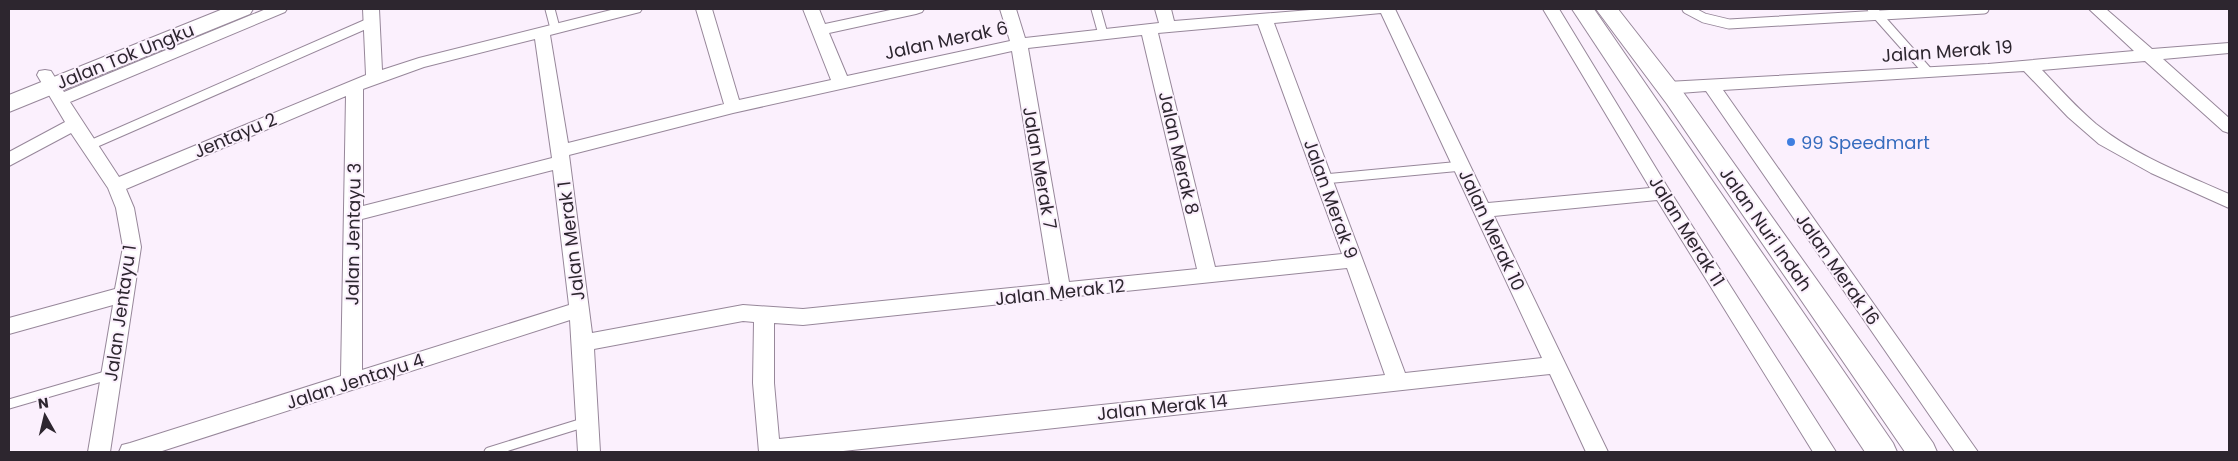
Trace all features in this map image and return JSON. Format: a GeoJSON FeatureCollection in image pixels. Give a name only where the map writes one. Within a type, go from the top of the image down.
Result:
{"type":"FeatureCollection","features":[{"type":"Feature","properties":{"kind":"main road","name":"Jalan Tok Ungku"},"geometry":{"type":"LineString","coordinates":[[9,91],[52,87],[210,9]]}},
{"type":"Feature","properties":{"kind":"main road","name":"Jalan Tok Ungku"},"geometry":{"type":"LineString","coordinates":[[9,104],[242,9]]}},
{"type":"Feature","properties":{"kind":"main road","name":"Jalan Nuri Indah"},"geometry":{"type":"LineString","coordinates":[[1583,9],[1882,452]]}},
{"type":"Feature","properties":{"kind":"main road","name":"Jalan Nuri Indah"},"geometry":{"type":"LineString","coordinates":[[1607,9],[1667,88],[1922,452]]}},
{"type":"Feature","properties":{"kind":"street"},"geometry":{"type":"LineString","coordinates":[[52,87],[279,9]]}},
{"type":"Feature","properties":{"kind":"street","name":"Jentayu 2"},"geometry":{"type":"LineString","coordinates":[[116,186],[374,78],[419,63],[634,9]]}},
{"type":"Feature","properties":{"kind":"street"},"geometry":{"type":"LineString","coordinates":[[704,9],[733,107]]}},
{"type":"Feature","properties":{"kind":"street"},"geometry":{"type":"LineString","coordinates":[[811,9],[841,83]]}},
{"type":"Feature","properties":{"kind":"street"},"geometry":{"type":"LineString","coordinates":[[820,30],[916,9]]}},
{"type":"Feature","properties":{"kind":"street","name":"Jalan Merak 7"},"geometry":{"type":"LineString","coordinates":[[1008,9],[1019,44],[1061,292]]}},
{"type":"Feature","properties":{"kind":"street"},"geometry":{"type":"LineString","coordinates":[[1163,9],[1168,27]]}},
{"type":"Feature","properties":{"kind":"street","name":"Jalan Merak 6"},"geometry":{"type":"LineString","coordinates":[[353,215],[733,107],[1019,44],[1168,27],[1377,9]]}},
{"type":"Feature","properties":{"kind":"street","name":"Jalan Merak 10"},"geometry":{"type":"LineString","coordinates":[[1387,9],[1597,452]]}},
{"type":"Feature","properties":{"kind":"street","name":"Jalan Merak 11"},"geometry":{"type":"LineString","coordinates":[[1551,9],[1662,193],[1825,452]]}},
{"type":"Feature","properties":{"kind":"street"},"geometry":{"type":"LineString","coordinates":[[2097,9],[2151,55],[2229,127]]}},
{"type":"Feature","properties":{"kind":"street"},"geometry":{"type":"LineString","coordinates":[[371,16],[374,78]]}},
{"type":"Feature","properties":{"kind":"street","name":"Jalan Merak 9"},"geometry":{"type":"LineString","coordinates":[[1264,18],[1398,381]]}},
{"type":"Feature","properties":{"kind":"street","name":"Jalan Merak 8"},"geometry":{"type":"LineString","coordinates":[[1149,29],[1208,276]]}},
{"type":"Feature","properties":{"kind":"street","name":"Jalan Merak 1"},"geometry":{"type":"LineString","coordinates":[[548,30],[583,343],[589,452]]}},
{"type":"Feature","properties":{"kind":"street","name":"Jalan Merak 19"},"geometry":{"type":"LineString","coordinates":[[1667,88],[2028,65],[2229,48]]}},
{"type":"Feature","properties":{"kind":"street"},"geometry":{"type":"LineString","coordinates":[[2028,65],[2077,116],[2108,141],[2145,162],[2229,201]]}},
{"type":"Feature","properties":{"kind":"street","name":"Jalan Jentayu 3"},"geometry":{"type":"LineString","coordinates":[[350,383],[355,85]]}},
{"type":"Feature","properties":{"kind":"street","name":"Jalan Merak 16"},"geometry":{"type":"LineString","coordinates":[[1711,86],[1967,452]]}},
{"type":"Feature","properties":{"kind":"street","name":"Jalan Jentayu 1"},"geometry":{"type":"LineString","coordinates":[[52,87],[76,123],[88,146],[116,186],[125,208],[132,247],[100,452]]}},
{"type":"Feature","properties":{"kind":"street"},"geometry":{"type":"LineString","coordinates":[[9,160],[76,123]]}},
{"type":"Feature","properties":{"kind":"street"},"geometry":{"type":"LineString","coordinates":[[1483,210],[1662,193]]}},
{"type":"Feature","properties":{"kind":"street","name":"Jalan Merak 12"},"geometry":{"type":"LineString","coordinates":[[583,343],[713,317],[743,313],[803,317],[1061,292],[1354,260]]}},
{"type":"Feature","properties":{"kind":"street"},"geometry":{"type":"LineString","coordinates":[[9,326],[126,294]]}},
{"type":"Feature","properties":{"kind":"street","name":"Jalan Jentayu 4"},"geometry":{"type":"LineString","coordinates":[[130,452],[579,310]]}},
{"type":"Feature","properties":{"kind":"street"},"geometry":{"type":"LineString","coordinates":[[765,314],[761,348],[763,396],[770,451]]}},
{"type":"Feature","properties":{"kind":"street","name":"Jalan Merak 14"},"geometry":{"type":"LineString","coordinates":[[770,451],[1556,365]]}},
{"type":"Feature","properties":{"kind":"lane"},"geometry":{"type":"LineString","coordinates":[[548,30],[550,9]]}},
{"type":"Feature","properties":{"kind":"lane"},"geometry":{"type":"LineString","coordinates":[[1096,9],[1103,34]]}},
{"type":"Feature","properties":{"kind":"lane"},"geometry":{"type":"LineString","coordinates":[[1686,9],[1704,18],[1729,24],[1984,9]]}},
{"type":"Feature","properties":{"kind":"lane"},"geometry":{"type":"LineString","coordinates":[[1872,9],[1928,72]]}},
{"type":"Feature","properties":{"kind":"lane"},"geometry":{"type":"LineString","coordinates":[[88,146],[371,16]]}},
{"type":"Feature","properties":{"kind":"lane"},"geometry":{"type":"LineString","coordinates":[[1324,179],[1462,166]]}},
{"type":"Feature","properties":{"kind":"lane"},"geometry":{"type":"LineString","coordinates":[[9,404],[112,374]]}},
{"type":"Feature","properties":{"kind":"lane"},"geometry":{"type":"LineString","coordinates":[[489,452],[587,422]]}},
{"type":"Feature","properties":{"kind":"place","name":"99 Speedmart"},"geometry":{"type":"Point","coordinates":[1791,142]}}]}
